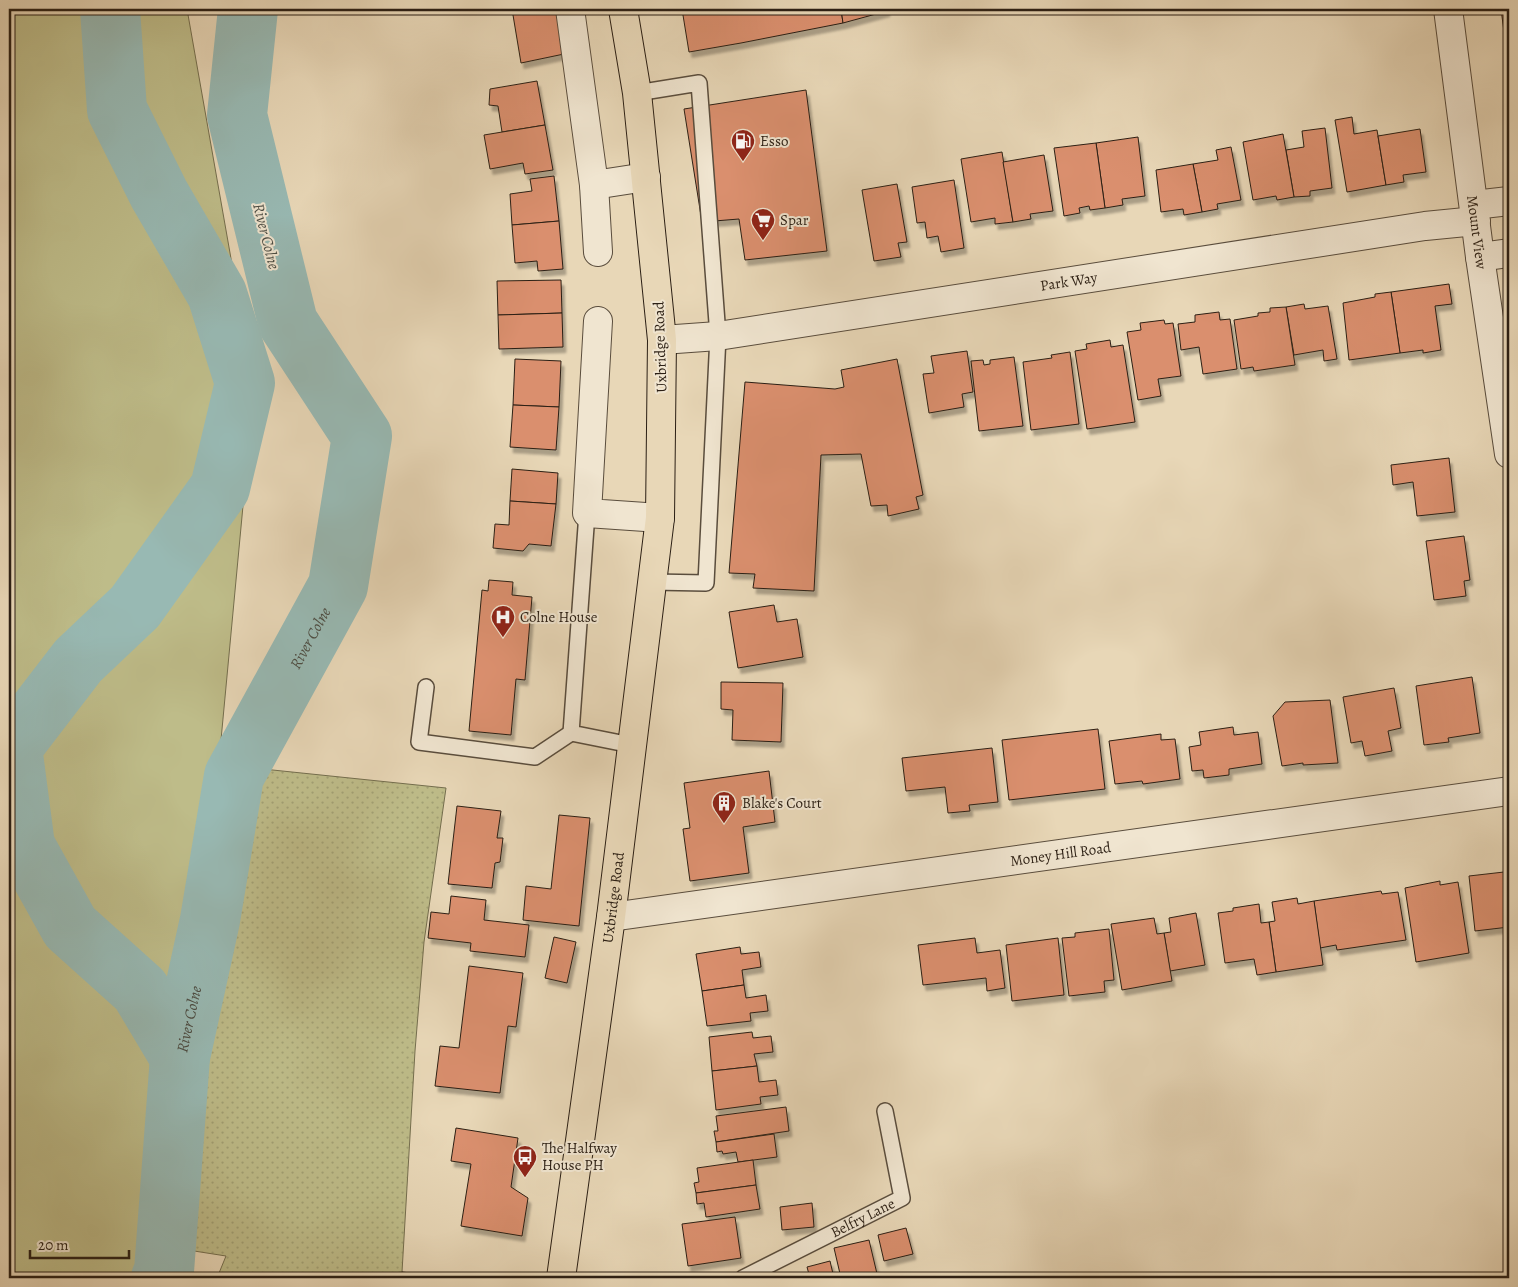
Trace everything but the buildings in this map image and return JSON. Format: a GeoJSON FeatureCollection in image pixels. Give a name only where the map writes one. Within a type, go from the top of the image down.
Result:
{"type":"FeatureCollection","features":[{"type":"Feature","properties":{"kind":"main road","name":"Uxbridge Road"},"geometry":{"type":"LineString","coordinates":[[561,1278],[611,917],[660,518],[662,340],[637,93],[623,9]]}},
{"type":"Feature","properties":{"kind":"street"},"geometry":{"type":"LineString","coordinates":[[570,9],[594,185],[598,252]]}},
{"type":"Feature","properties":{"kind":"street","name":"Mount View"},"geometry":{"type":"LineString","coordinates":[[1448,9],[1480,257],[1509,454]]}},
{"type":"Feature","properties":{"kind":"street"},"geometry":{"type":"LineString","coordinates":[[594,185],[646,177]]}},
{"type":"Feature","properties":{"kind":"street","name":"Park Way"},"geometry":{"type":"LineString","coordinates":[[662,340],[718,336],[1416,228],[1475,213],[1509,201]]}},
{"type":"Feature","properties":{"kind":"street"},"geometry":{"type":"LineString","coordinates":[[1480,257],[1509,253]]}},
{"type":"Feature","properties":{"kind":"street"},"geometry":{"type":"LineString","coordinates":[[598,321],[587,514],[660,518]]}},
{"type":"Feature","properties":{"kind":"street","name":"Money Hill Road"},"geometry":{"type":"LineString","coordinates":[[611,917],[1509,791]]}},
{"type":"Feature","properties":{"kind":"lane"},"geometry":{"type":"LineString","coordinates":[[637,93],[699,83],[718,336],[706,583],[652,582]]}},
{"type":"Feature","properties":{"kind":"lane"},"geometry":{"type":"LineString","coordinates":[[571,733],[587,514]]}},
{"type":"Feature","properties":{"kind":"lane"},"geometry":{"type":"LineString","coordinates":[[426,686],[419,742],[535,757],[571,733],[631,745]]}},
{"type":"Feature","properties":{"kind":"lane","name":"Belfry Lane"},"geometry":{"type":"LineString","coordinates":[[743,1278],[902,1198],[885,1111]]}},
{"type":"Feature","properties":{"kind":"shaded area"},"geometry":{"type":"Polygon","coordinates":[[[9,9],[187,9],[254,389],[191,1059],[174,1267],[170,1278],[9,1278],[9,9]]]}},
{"type":"Feature","properties":{"kind":"shaded area"},"geometry":{"type":"Polygon","coordinates":[[[263,769],[446,788],[424,942],[415,1051],[402,1272],[340,1278],[303,1275],[302,1278],[217,1278],[226,1256],[175,1248],[191,1059],[246,775],[263,769]]]}},
{"type":"Feature","properties":{"kind":"waterway"},"geometry":{"type":"LineString","coordinates":[[110,9],[117,110],[159,194],[217,294],[245,383],[220,488],[135,607],[78,661],[12,747],[25,846],[70,927],[140,990],[180,1057]]}},
{"type":"Feature","properties":{"kind":"waterway","name":"River Colne"},"geometry":{"type":"LineString","coordinates":[[161,1278],[164,1271],[180,1057],[210,920],[234,776],[338,586],[362,436],[288,323],[237,115],[248,9]]}},
{"type":"Feature","properties":{"kind":"place","name":"Esso"},"geometry":{"type":"Point","coordinates":[743,162]}},
{"type":"Feature","properties":{"kind":"place","name":"Spar"},"geometry":{"type":"Point","coordinates":[763,241]}},
{"type":"Feature","properties":{"kind":"place","name":"Colne House"},"geometry":{"type":"Point","coordinates":[503,638]}},
{"type":"Feature","properties":{"kind":"place","name":"Blake's Court"},"geometry":{"type":"Point","coordinates":[724,824]}},
{"type":"Feature","properties":{"kind":"place","name":"The Halfway House PH"},"geometry":{"type":"Point","coordinates":[525,1178]}}]}
